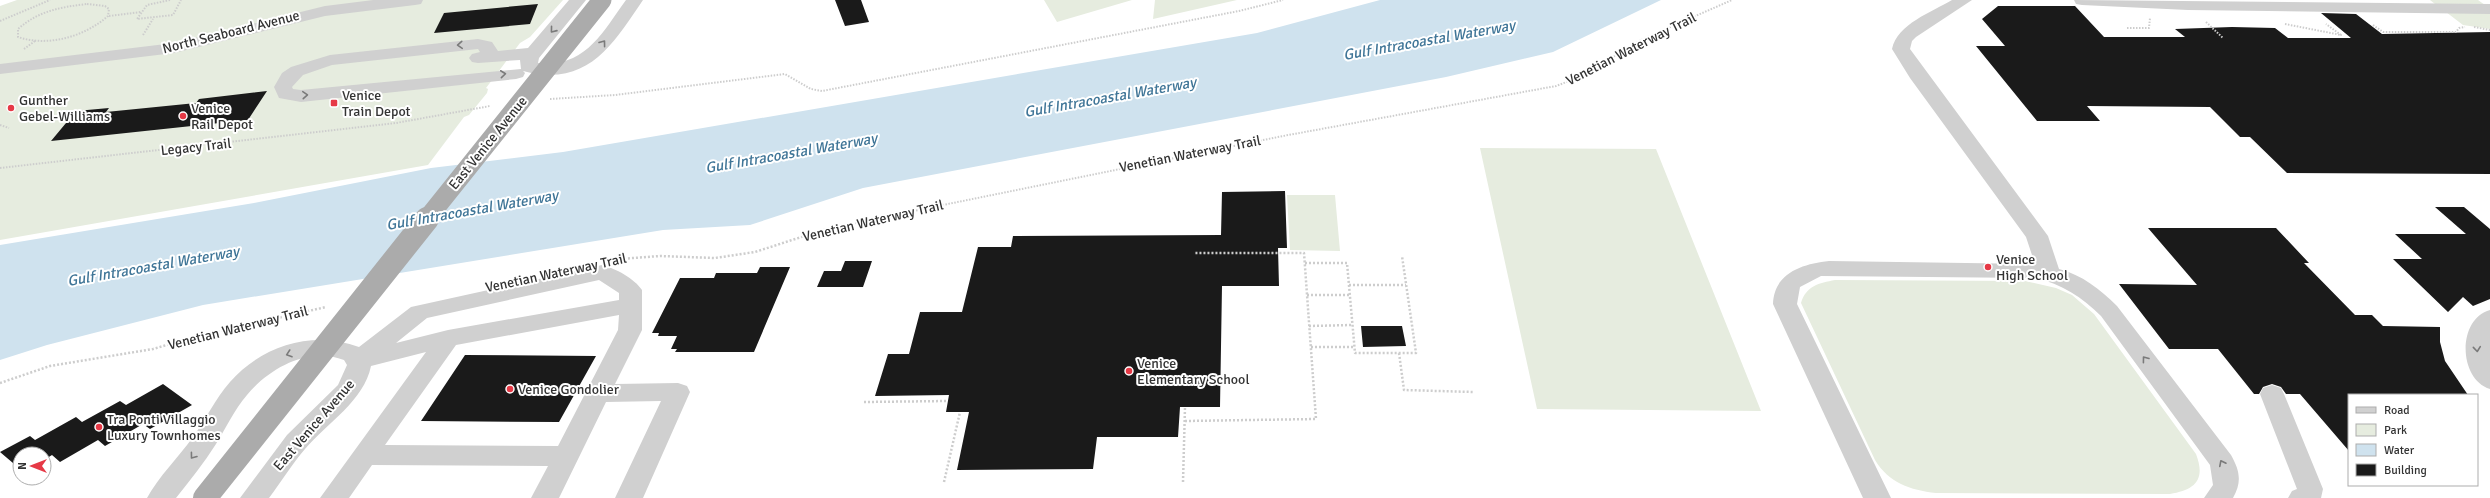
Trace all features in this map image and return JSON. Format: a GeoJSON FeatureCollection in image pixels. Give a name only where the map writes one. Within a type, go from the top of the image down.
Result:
{"type":"FeatureCollection","features":[{"type":"Feature","properties":{"kind":"main road","name":"East Venice Avenue"},"geometry":{"type":"LineString","coordinates":[[205,498],[602,0]]}},
{"type":"Feature","properties":{"kind":"street","name":"North Seaboard Avenue"},"geometry":{"type":"LineString","coordinates":[[0,69],[174,48],[314,13],[415,0]]}},
{"type":"Feature","properties":{"kind":"street"},"geometry":{"type":"LineString","coordinates":[[578,0],[533,53],[528,62],[528,66],[536,69],[561,70],[582,64],[595,53],[635,0]]}},
{"type":"Feature","properties":{"kind":"street"},"geometry":{"type":"LineString","coordinates":[[1964,0],[1910,33],[1903,39],[1901,49],[1917,74],[2037,236],[2049,274]]}},
{"type":"Feature","properties":{"kind":"street"},"geometry":{"type":"LineString","coordinates":[[2082,0],[2188,5],[2490,9]]}},
{"type":"Feature","properties":{"kind":"street"},"geometry":{"type":"LineString","coordinates":[[516,73],[296,96],[286,94],[284,90],[289,77],[303,68],[330,60],[427,48],[483,45],[486,46],[492,57],[533,53]]}},
{"type":"Feature","properties":{"kind":"street"},"geometry":{"type":"LineString","coordinates":[[1877,498],[1786,309],[1785,295],[1790,284],[1807,272],[1822,268],[2017,269],[2049,274],[2083,289],[2109,311],[2216,452],[2222,462],[2227,479],[2224,493],[2218,498]]}},
{"type":"Feature","properties":{"kind":"street"},"geometry":{"type":"LineString","coordinates":[[358,361],[419,312],[602,272],[631,290],[632,306],[630,330],[545,498]]}},
{"type":"Feature","properties":{"kind":"street"},"geometry":{"type":"LineString","coordinates":[[358,361],[448,338],[632,306]]}},
{"type":"Feature","properties":{"kind":"street"},"geometry":{"type":"LineString","coordinates":[[2490,318],[2479,333],[2476,346],[2478,357],[2490,380]]}},
{"type":"Feature","properties":{"kind":"street"},"geometry":{"type":"LineString","coordinates":[[334,498],[448,338]]}},
{"type":"Feature","properties":{"kind":"street","name":"East Venice Avenue"},"geometry":{"type":"LineString","coordinates":[[161,498],[207,436],[235,392],[255,372],[286,355],[317,348],[344,350],[352,354],[358,361],[357,374],[347,391],[296,442],[254,498]]}},
{"type":"Feature","properties":{"kind":"street"},"geometry":{"type":"LineString","coordinates":[[598,394],[678,392],[629,498]]}},
{"type":"Feature","properties":{"kind":"street"},"geometry":{"type":"LineString","coordinates":[[2272,394],[2310,489],[2309,494],[2302,498]]}},
{"type":"Feature","properties":{"kind":"street"},"geometry":{"type":"LineString","coordinates":[[365,455],[566,456]]}},
{"type":"Feature","properties":{"kind":"path"},"geometry":{"type":"LineString","coordinates":[[0,20],[50,0]]}},
{"type":"Feature","properties":{"kind":"path"},"geometry":{"type":"LineString","coordinates":[[170,0],[147,4],[137,19],[154,19],[173,15],[182,0]]}},
{"type":"Feature","properties":{"kind":"path"},"geometry":{"type":"LineString","coordinates":[[547,99],[615,95],[785,74],[811,89],[822,91],[1240,11],[1283,0]]}},
{"type":"Feature","properties":{"kind":"path","name":"Venetian Waterway Trail"},"geometry":{"type":"LineString","coordinates":[[614,260],[660,256],[715,258],[755,252],[823,230],[928,208],[1291,134],[1556,86],[1578,79],[1615,54],[1640,41],[1732,0]]}},
{"type":"Feature","properties":{"kind":"path"},"geometry":{"type":"LineString","coordinates":[[108,16],[109,9],[97,4],[63,7],[29,20],[18,29],[17,33],[18,37],[30,41],[57,39],[86,31],[108,16],[142,12]]}},
{"type":"Feature","properties":{"kind":"path"},"geometry":{"type":"LineString","coordinates":[[141,38],[154,19]]}},
{"type":"Feature","properties":{"kind":"path"},"geometry":{"type":"LineString","coordinates":[[2206,22],[2214,22]]}},
{"type":"Feature","properties":{"kind":"path"},"geometry":{"type":"LineString","coordinates":[[2278,23],[2341,35],[2324,22]]}},
{"type":"Feature","properties":{"kind":"path"},"geometry":{"type":"LineString","coordinates":[[2371,23],[2383,32],[2456,32],[2458,28],[2467,26],[2490,30]]}},
{"type":"Feature","properties":{"kind":"path","name":"Legacy Trail"},"geometry":{"type":"LineString","coordinates":[[0,168],[396,123],[485,106],[492,106]]}},
{"type":"Feature","properties":{"kind":"path"},"geometry":{"type":"LineString","coordinates":[[0,125],[9,128]]}},
{"type":"Feature","properties":{"kind":"path"},"geometry":{"type":"LineString","coordinates":[[1185,421],[1316,419],[1304,253],[1194,253]]}},
{"type":"Feature","properties":{"kind":"path"},"geometry":{"type":"LineString","coordinates":[[1305,263],[1347,263],[1355,353],[1416,353],[1402,256]]}},
{"type":"Feature","properties":{"kind":"path"},"geometry":{"type":"LineString","coordinates":[[1349,285],[1406,285]]}},
{"type":"Feature","properties":{"kind":"path"},"geometry":{"type":"LineString","coordinates":[[1307,295],[1350,295]]}},
{"type":"Feature","properties":{"kind":"path","name":"Venetian Waterway Trail"},"geometry":{"type":"LineString","coordinates":[[0,383],[50,366],[153,349],[194,337],[329,307]]}},
{"type":"Feature","properties":{"kind":"path"},"geometry":{"type":"LineString","coordinates":[[1309,326],[1352,325]]}},
{"type":"Feature","properties":{"kind":"path"},"geometry":{"type":"LineString","coordinates":[[1311,346],[1354,347]]}},
{"type":"Feature","properties":{"kind":"path"},"geometry":{"type":"LineString","coordinates":[[1399,353],[1404,390],[1473,392]]}},
{"type":"Feature","properties":{"kind":"path"},"geometry":{"type":"LineString","coordinates":[[864,402],[948,401]]}},
{"type":"Feature","properties":{"kind":"path"},"geometry":{"type":"LineString","coordinates":[[1183,482],[1185,407]]}},
{"type":"Feature","properties":{"kind":"path"},"geometry":{"type":"LineString","coordinates":[[944,482],[960,412]]}},
{"type":"Feature","properties":{"kind":"green space"},"geometry":{"type":"Polygon","coordinates":[[[17,0],[563,0],[530,37],[520,43],[486,88],[488,89],[487,93],[469,115],[464,117],[428,165],[0,240],[0,6],[17,0]]]}},
{"type":"Feature","properties":{"kind":"green space"},"geometry":{"type":"Polygon","coordinates":[[[1044,0],[1132,0],[1057,22],[1044,0]]]}},
{"type":"Feature","properties":{"kind":"green space"},"geometry":{"type":"Polygon","coordinates":[[[1155,0],[1237,0],[1153,19],[1155,0]]]}},
{"type":"Feature","properties":{"kind":"green space"},"geometry":{"type":"Polygon","coordinates":[[[2430,0],[2478,0],[2485,5],[2435,4],[2430,0]]]}},
{"type":"Feature","properties":{"kind":"green space"},"geometry":{"type":"Polygon","coordinates":[[[2446,12],[2490,13],[2490,29],[2463,25],[2446,12]]]}},
{"type":"Feature","properties":{"kind":"green space"},"geometry":{"type":"Polygon","coordinates":[[[1480,148],[1656,149],[1761,411],[1537,409],[1480,148]]]}},
{"type":"Feature","properties":{"kind":"green space"},"geometry":{"type":"Polygon","coordinates":[[[1287,195],[1335,195],[1340,251],[1290,250],[1287,195]]]}},
{"type":"Feature","properties":{"kind":"green space"},"geometry":{"type":"Polygon","coordinates":[[[1835,280],[2025,281],[2056,288],[2072,295],[2094,314],[2196,454],[2199,463],[2199,477],[2192,486],[2186,490],[2170,494],[1936,493],[1917,490],[1901,484],[1887,474],[1875,460],[1801,303],[1806,293],[1814,286],[1835,280]]]}},
{"type":"Feature","properties":{"kind":"water","name":"Gulf Intracoastal Waterway"},"geometry":{"type":"Polygon","coordinates":[[[1380,0],[1661,0],[1553,52],[1446,77],[863,188],[750,225],[663,230],[203,305],[47,345],[0,360],[0,245],[254,203],[431,168],[563,152],[1257,33],[1380,0]]]}},
{"type":"Feature","properties":{"kind":"building"},"geometry":{"type":"Polygon","coordinates":[[[835,0],[861,0],[869,22],[845,26],[835,0]]]}},
{"type":"Feature","properties":{"kind":"building"},"geometry":{"type":"Polygon","coordinates":[[[538,4],[530,24],[434,33],[444,13],[538,4]]]}},
{"type":"Feature","properties":{"kind":"building"},"geometry":{"type":"Polygon","coordinates":[[[1998,6],[2075,6],[2104,37],[2185,37],[2175,29],[2232,27],[2275,28],[2288,38],[2351,38],[2321,13],[2356,14],[2382,34],[2490,32],[2490,174],[2287,173],[2250,137],[2240,137],[2210,107],[2087,106],[2100,121],[2037,121],[1976,46],[2005,46],[1982,19],[1998,6]]]}},
{"type":"Feature","properties":{"kind":"building","name":"Venice Rail Depot"},"geometry":{"type":"Polygon","coordinates":[[[267,91],[248,120],[51,141],[76,111],[109,108],[106,112],[196,103],[199,99],[267,91]]]}},
{"type":"Feature","properties":{"kind":"building","name":"Venice Elementary School"},"geometry":{"type":"Polygon","coordinates":[[[1285,191],[1287,248],[1278,248],[1279,286],[1222,286],[1220,407],[1180,407],[1178,437],[1097,437],[1093,469],[957,470],[969,412],[946,412],[949,395],[875,396],[888,354],[909,354],[920,312],[962,312],[978,247],[1011,247],[1013,236],[1221,235],[1222,192],[1285,191]]]}},
{"type":"Feature","properties":{"kind":"building"},"geometry":{"type":"Polygon","coordinates":[[[2435,207],[2464,207],[2490,229],[2490,299],[2473,306],[2463,297],[2448,312],[2393,259],[2422,259],[2395,234],[2466,234],[2435,207]]]}},
{"type":"Feature","properties":{"kind":"building"},"geometry":{"type":"Polygon","coordinates":[[[2148,228],[2276,228],[2309,263],[2304,263],[2355,315],[2372,315],[2383,326],[2440,327],[2440,342],[2445,361],[2467,394],[2348,394],[2348,450],[2300,394],[2286,394],[2281,387],[2272,384],[2263,387],[2259,394],[2254,394],[2218,349],[2169,349],[2119,284],[2197,285],[2148,228]]]}},
{"type":"Feature","properties":{"kind":"building"},"geometry":{"type":"Polygon","coordinates":[[[845,261],[872,261],[863,287],[817,287],[824,271],[841,271],[845,261]]]}},
{"type":"Feature","properties":{"kind":"building"},"geometry":{"type":"Polygon","coordinates":[[[760,267],[790,267],[754,352],[675,352],[677,349],[671,349],[677,336],[658,336],[659,333],[652,333],[680,278],[714,278],[716,273],[757,273],[760,267]]]}},
{"type":"Feature","properties":{"kind":"building"},"geometry":{"type":"Polygon","coordinates":[[[1361,326],[1402,326],[1406,346],[1363,347],[1361,326]]]}},
{"type":"Feature","properties":{"kind":"building","name":"Venice Gondolier"},"geometry":{"type":"Polygon","coordinates":[[[465,355],[596,356],[559,422],[421,421],[465,355]]]}},
{"type":"Feature","properties":{"kind":"building","name":"Tra Ponti Villaggio Luxury Townhomes"},"geometry":{"type":"Polygon","coordinates":[[[163,384],[192,405],[150,429],[143,424],[105,446],[98,440],[60,462],[52,455],[52,446],[12,446],[12,462],[0,452],[30,436],[35,440],[76,417],[82,422],[120,401],[126,405],[163,384]]]}},
{"type":"Feature","properties":{"kind":"place","name":"Venice Train Depot"},"geometry":{"type":"Point","coordinates":[334,103]}},
{"type":"Feature","properties":{"kind":"place","name":"Gunther Gebel-Williams"},"geometry":{"type":"Point","coordinates":[11,108]}},
{"type":"Feature","properties":{"kind":"place","name":"Venice Rail Depot"},"geometry":{"type":"Point","coordinates":[183,116]}},
{"type":"Feature","properties":{"kind":"place","name":"Venice High School"},"geometry":{"type":"Point","coordinates":[1988,267]}},
{"type":"Feature","properties":{"kind":"place","name":"Venice Elementary School"},"geometry":{"type":"Point","coordinates":[1129,371]}},
{"type":"Feature","properties":{"kind":"place","name":"Venice Gondolier"},"geometry":{"type":"Point","coordinates":[510,389]}},
{"type":"Feature","properties":{"kind":"place","name":"Tra Ponti Villaggio Luxury Townhomes"},"geometry":{"type":"Point","coordinates":[99,427]}}]}
